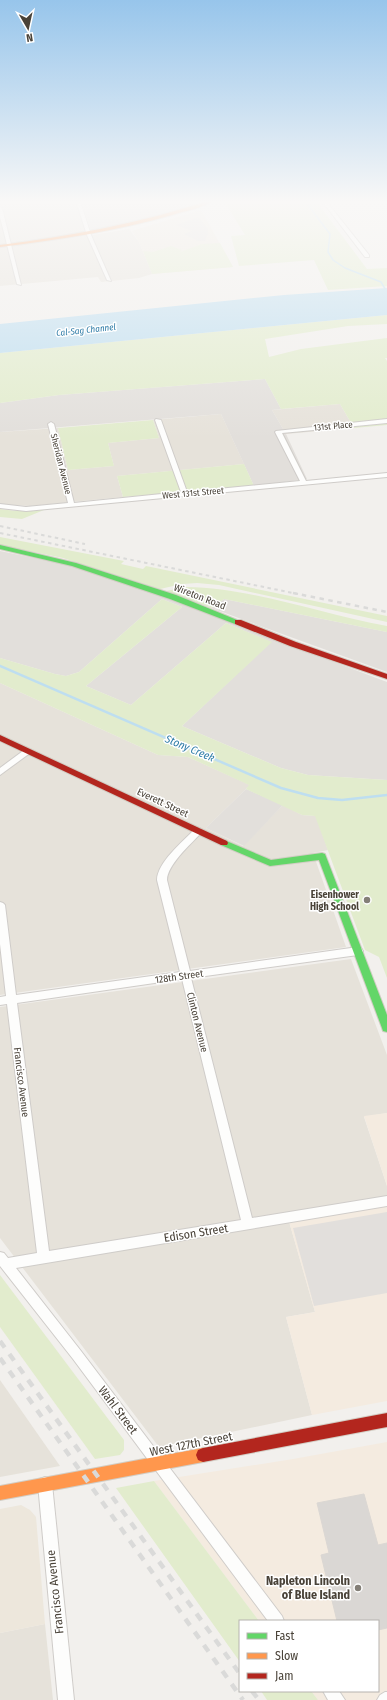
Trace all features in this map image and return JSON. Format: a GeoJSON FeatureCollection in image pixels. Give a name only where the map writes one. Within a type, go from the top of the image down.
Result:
{"type":"FeatureCollection","features":[{"type":"Feature","properties":{"kind":"street"},"geometry":{"type":"LineString","coordinates":[[158,420],[185,494]]}},
{"type":"Feature","properties":{"kind":"street","name":"131st Place"},"geometry":{"type":"LineString","coordinates":[[304,483],[278,432],[387,422]]}},
{"type":"Feature","properties":{"kind":"street","name":"Sheridan Avenue"},"geometry":{"type":"LineString","coordinates":[[51,424],[71,504]]}},
{"type":"Feature","properties":{"kind":"street","name":"West 131st Street"},"geometry":{"type":"LineString","coordinates":[[0,506],[26,508],[387,476]]}},
{"type":"Feature","properties":{"kind":"street","name":"Wireton Road"},"geometry":{"type":"LineString","coordinates":[[0,547],[74,564],[173,596],[293,644],[387,678]]}},
{"type":"Feature","properties":{"kind":"street","name":"Everett Street"},"geometry":{"type":"LineString","coordinates":[[0,738],[198,831],[270,863],[322,856],[358,951]]}},
{"type":"Feature","properties":{"kind":"street"},"geometry":{"type":"LineString","coordinates":[[0,772],[27,751]]}},
{"type":"Feature","properties":{"kind":"street","name":"Clinton Avenue"},"geometry":{"type":"LineString","coordinates":[[198,831],[166,866],[162,875],[248,1224]]}},
{"type":"Feature","properties":{"kind":"street","name":"Francisco Avenue"},"geometry":{"type":"LineString","coordinates":[[0,905],[44,1258]]}},
{"type":"Feature","properties":{"kind":"street"},"geometry":{"type":"LineString","coordinates":[[358,951],[387,1028]]}},
{"type":"Feature","properties":{"kind":"street","name":"128th Street"},"geometry":{"type":"LineString","coordinates":[[0,1001],[358,951]]}},
{"type":"Feature","properties":{"kind":"street","name":"Edison Street"},"geometry":{"type":"LineString","coordinates":[[3,1261],[44,1258],[387,1201]]}},
{"type":"Feature","properties":{"kind":"street","name":"Wahl Street"},"geometry":{"type":"LineString","coordinates":[[3,1261],[277,1620]]}},
{"type":"Feature","properties":{"kind":"street","name":"West 127th Street"},"geometry":{"type":"LineString","coordinates":[[0,1493],[387,1420]]}},
{"type":"Feature","properties":{"kind":"street","name":"Francisco Avenue"},"geometry":{"type":"LineString","coordinates":[[45,1484],[66,1700]]}},
{"type":"Feature","properties":{"kind":"street"},"geometry":{"type":"LineString","coordinates":[[331,1692],[337,1700]]}},
{"type":"Feature","properties":{"kind":"shaded area"},"geometry":{"type":"Polygon","coordinates":[[[0,280],[62,280],[0,286],[0,280]]]}},
{"type":"Feature","properties":{"kind":"shaded area"},"geometry":{"type":"Polygon","coordinates":[[[100,280],[117,280],[101,282],[100,280]]]}},
{"type":"Feature","properties":{"kind":"shaded area"},"geometry":{"type":"Polygon","coordinates":[[[265,379],[281,409],[272,410],[286,434],[307,479],[254,486],[221,414],[0,432],[0,403],[59,395],[265,379]]]}},
{"type":"Feature","properties":{"kind":"shaded area"},"geometry":{"type":"Polygon","coordinates":[[[340,404],[354,428],[286,434],[272,410],[340,404]]]}},
{"type":"Feature","properties":{"kind":"shaded area"},"geometry":{"type":"Polygon","coordinates":[[[221,414],[244,464],[117,476],[123,497],[30,506],[0,504],[0,432],[58,428],[68,470],[114,466],[108,443],[159,438],[153,420],[221,414]]]}},
{"type":"Feature","properties":{"kind":"shaded area"},"geometry":{"type":"Polygon","coordinates":[[[0,551],[73,566],[115,579],[387,682],[387,780],[308,775],[281,768],[182,726],[271,642],[226,623],[131,705],[86,686],[182,607],[162,599],[79,672],[66,676],[0,658],[0,551]]]}},
{"type":"Feature","properties":{"kind":"shaded area"},"geometry":{"type":"Polygon","coordinates":[[[224,599],[387,632],[387,672],[211,608],[224,599]]]}},
{"type":"Feature","properties":{"kind":"shaded area"},"geometry":{"type":"Polygon","coordinates":[[[0,683],[158,755],[188,757],[250,785],[206,828],[243,846],[283,805],[302,815],[316,816],[328,850],[313,853],[346,947],[0,995],[0,683]]]}},
{"type":"Feature","properties":{"kind":"shaded area"},"geometry":{"type":"Polygon","coordinates":[[[246,789],[283,805],[244,846],[206,828],[246,789]]]}},
{"type":"Feature","properties":{"kind":"shaded area"},"geometry":{"type":"Polygon","coordinates":[[[351,959],[387,1055],[387,1113],[364,1117],[387,1186],[387,1201],[288,1218],[315,1312],[286,1317],[312,1415],[159,1447],[0,1238],[0,1007],[351,959]]]}},
{"type":"Feature","properties":{"kind":"shaded area"},"geometry":{"type":"Polygon","coordinates":[[[387,1113],[387,1186],[364,1116],[387,1113]]]}},
{"type":"Feature","properties":{"kind":"shaded area"},"geometry":{"type":"Polygon","coordinates":[[[387,1201],[387,1401],[312,1415],[286,1317],[315,1312],[288,1218],[387,1201]]]}},
{"type":"Feature","properties":{"kind":"shaded area"},"geometry":{"type":"Polygon","coordinates":[[[387,1212],[387,1293],[314,1306],[293,1228],[387,1212]]]}},
{"type":"Feature","properties":{"kind":"shaded area"},"geometry":{"type":"Polygon","coordinates":[[[0,1380],[60,1466],[0,1477],[0,1380]]]}},
{"type":"Feature","properties":{"kind":"shaded area"},"geometry":{"type":"Polygon","coordinates":[[[387,1442],[387,1700],[318,1700],[312,1692],[379,1692],[379,1620],[258,1620],[154,1481],[293,1459],[387,1442]]]}},
{"type":"Feature","properties":{"kind":"shaded area"},"geometry":{"type":"Polygon","coordinates":[[[21,1505],[30,1510],[36,1517],[45,1624],[0,1633],[0,1509],[21,1505]]]}},
{"type":"Feature","properties":{"kind":"shaded area"},"geometry":{"type":"Polygon","coordinates":[[[45,1624],[53,1700],[0,1700],[0,1633],[45,1624]]]}},
{"type":"Feature","properties":{"kind":"green space"},"geometry":{"type":"Polygon","coordinates":[[[323,280],[387,280],[387,286],[328,290],[323,280]]]}},
{"type":"Feature","properties":{"kind":"green space"},"geometry":{"type":"Polygon","coordinates":[[[387,315],[387,324],[348,326],[265,339],[269,357],[301,349],[387,338],[387,358],[385,358],[387,361],[387,425],[354,428],[340,404],[281,409],[265,379],[59,395],[0,403],[0,353],[387,315]]]}},
{"type":"Feature","properties":{"kind":"green space"},"geometry":{"type":"Polygon","coordinates":[[[153,420],[159,438],[108,443],[114,466],[68,470],[58,428],[153,420]]]}},
{"type":"Feature","properties":{"kind":"green space"},"geometry":{"type":"Polygon","coordinates":[[[244,464],[254,486],[123,497],[117,476],[244,464]]]}},
{"type":"Feature","properties":{"kind":"green space"},"geometry":{"type":"Polygon","coordinates":[[[0,509],[16,511],[44,510],[22,519],[0,517],[0,509]]]}},
{"type":"Feature","properties":{"kind":"green space"},"geometry":{"type":"Polygon","coordinates":[[[0,537],[124,561],[121,564],[143,569],[146,566],[387,616],[387,622],[219,585],[197,583],[182,584],[160,589],[63,558],[0,545],[0,537]]]}},
{"type":"Feature","properties":{"kind":"green space"},"geometry":{"type":"Polygon","coordinates":[[[186,587],[211,588],[287,602],[387,626],[387,632],[224,599],[211,608],[166,591],[186,587]]]}},
{"type":"Feature","properties":{"kind":"green space"},"geometry":{"type":"Polygon","coordinates":[[[162,599],[182,607],[86,686],[131,705],[226,623],[272,642],[182,726],[281,768],[308,775],[387,780],[387,978],[379,957],[365,950],[315,816],[302,815],[246,789],[249,785],[188,757],[158,755],[0,683],[0,658],[66,676],[79,672],[162,599]]]}},
{"type":"Feature","properties":{"kind":"green space"},"geometry":{"type":"Polygon","coordinates":[[[0,1275],[124,1440],[124,1450],[120,1455],[95,1459],[0,1327],[0,1275]]]}},
{"type":"Feature","properties":{"kind":"green space"},"geometry":{"type":"Polygon","coordinates":[[[154,1481],[258,1620],[239,1620],[239,1661],[116,1488],[154,1481]]]}},
{"type":"Feature","properties":{"kind":"green space"},"geometry":{"type":"Polygon","coordinates":[[[262,1692],[312,1692],[318,1700],[267,1700],[262,1692]]]}},
{"type":"Feature","properties":{"kind":"water","name":"Cal-Sag Channel"},"geometry":{"type":"Polygon","coordinates":[[[387,288],[387,315],[0,353],[0,324],[284,295],[387,288]]]}},
{"type":"Feature","properties":{"kind":"building","name":"Napleton Lincoln of Blue Island"},"geometry":{"type":"Polygon","coordinates":[[[364,1494],[378,1545],[387,1543],[387,1628],[379,1630],[379,1620],[337,1620],[321,1555],[329,1553],[317,1503],[364,1494]]]}},
{"type":"Feature","properties":{"kind":"waterway"},"geometry":{"type":"LineString","coordinates":[[377,280],[381,282],[387,292]]}},
{"type":"Feature","properties":{"kind":"waterway","name":"Stony Creek"},"geometry":{"type":"LineString","coordinates":[[0,666],[281,788],[318,798],[342,800],[387,795]]}},
{"type":"Feature","properties":{"kind":"railway"},"geometry":{"type":"LineString","coordinates":[[0,526],[85,544]]}},
{"type":"Feature","properties":{"kind":"railway"},"geometry":{"type":"LineString","coordinates":[[0,533],[298,594]]}},
{"type":"Feature","properties":{"kind":"railway"},"geometry":{"type":"LineString","coordinates":[[293,593],[387,612]]}},
{"type":"Feature","properties":{"kind":"railway"},"geometry":{"type":"LineString","coordinates":[[0,1341],[239,1673]]}},
{"type":"Feature","properties":{"kind":"railway"},"geometry":{"type":"LineString","coordinates":[[0,1358],[243,1700]]}},
{"type":"Feature","properties":{"kind":"railway"},"geometry":{"type":"LineString","coordinates":[[253,1692],[259,1700]]}},
{"type":"Feature","properties":{"kind":"traffic: fast"},"geometry":{"type":"LineString","coordinates":[[0,547],[74,564],[173,597],[238,622]]}},
{"type":"Feature","properties":{"kind":"traffic: fast"},"geometry":{"type":"LineString","coordinates":[[224,843],[270,863],[322,856],[387,1028]]}},
{"type":"Feature","properties":{"kind":"traffic: slow"},"geometry":{"type":"LineString","coordinates":[[0,1493],[203,1455]]}},
{"type":"Feature","properties":{"kind":"traffic: jam"},"geometry":{"type":"LineString","coordinates":[[238,622],[293,644],[387,677]]}},
{"type":"Feature","properties":{"kind":"traffic: jam"},"geometry":{"type":"LineString","coordinates":[[0,738],[224,843]]}},
{"type":"Feature","properties":{"kind":"traffic: jam"},"geometry":{"type":"LineString","coordinates":[[203,1455],[387,1420]]}},
{"type":"Feature","properties":{"kind":"place","name":"Eisenhower High School"},"geometry":{"type":"Point","coordinates":[367,900]}},
{"type":"Feature","properties":{"kind":"place","name":"Napleton Lincoln of Blue Island"},"geometry":{"type":"Point","coordinates":[358,1588]}}]}
